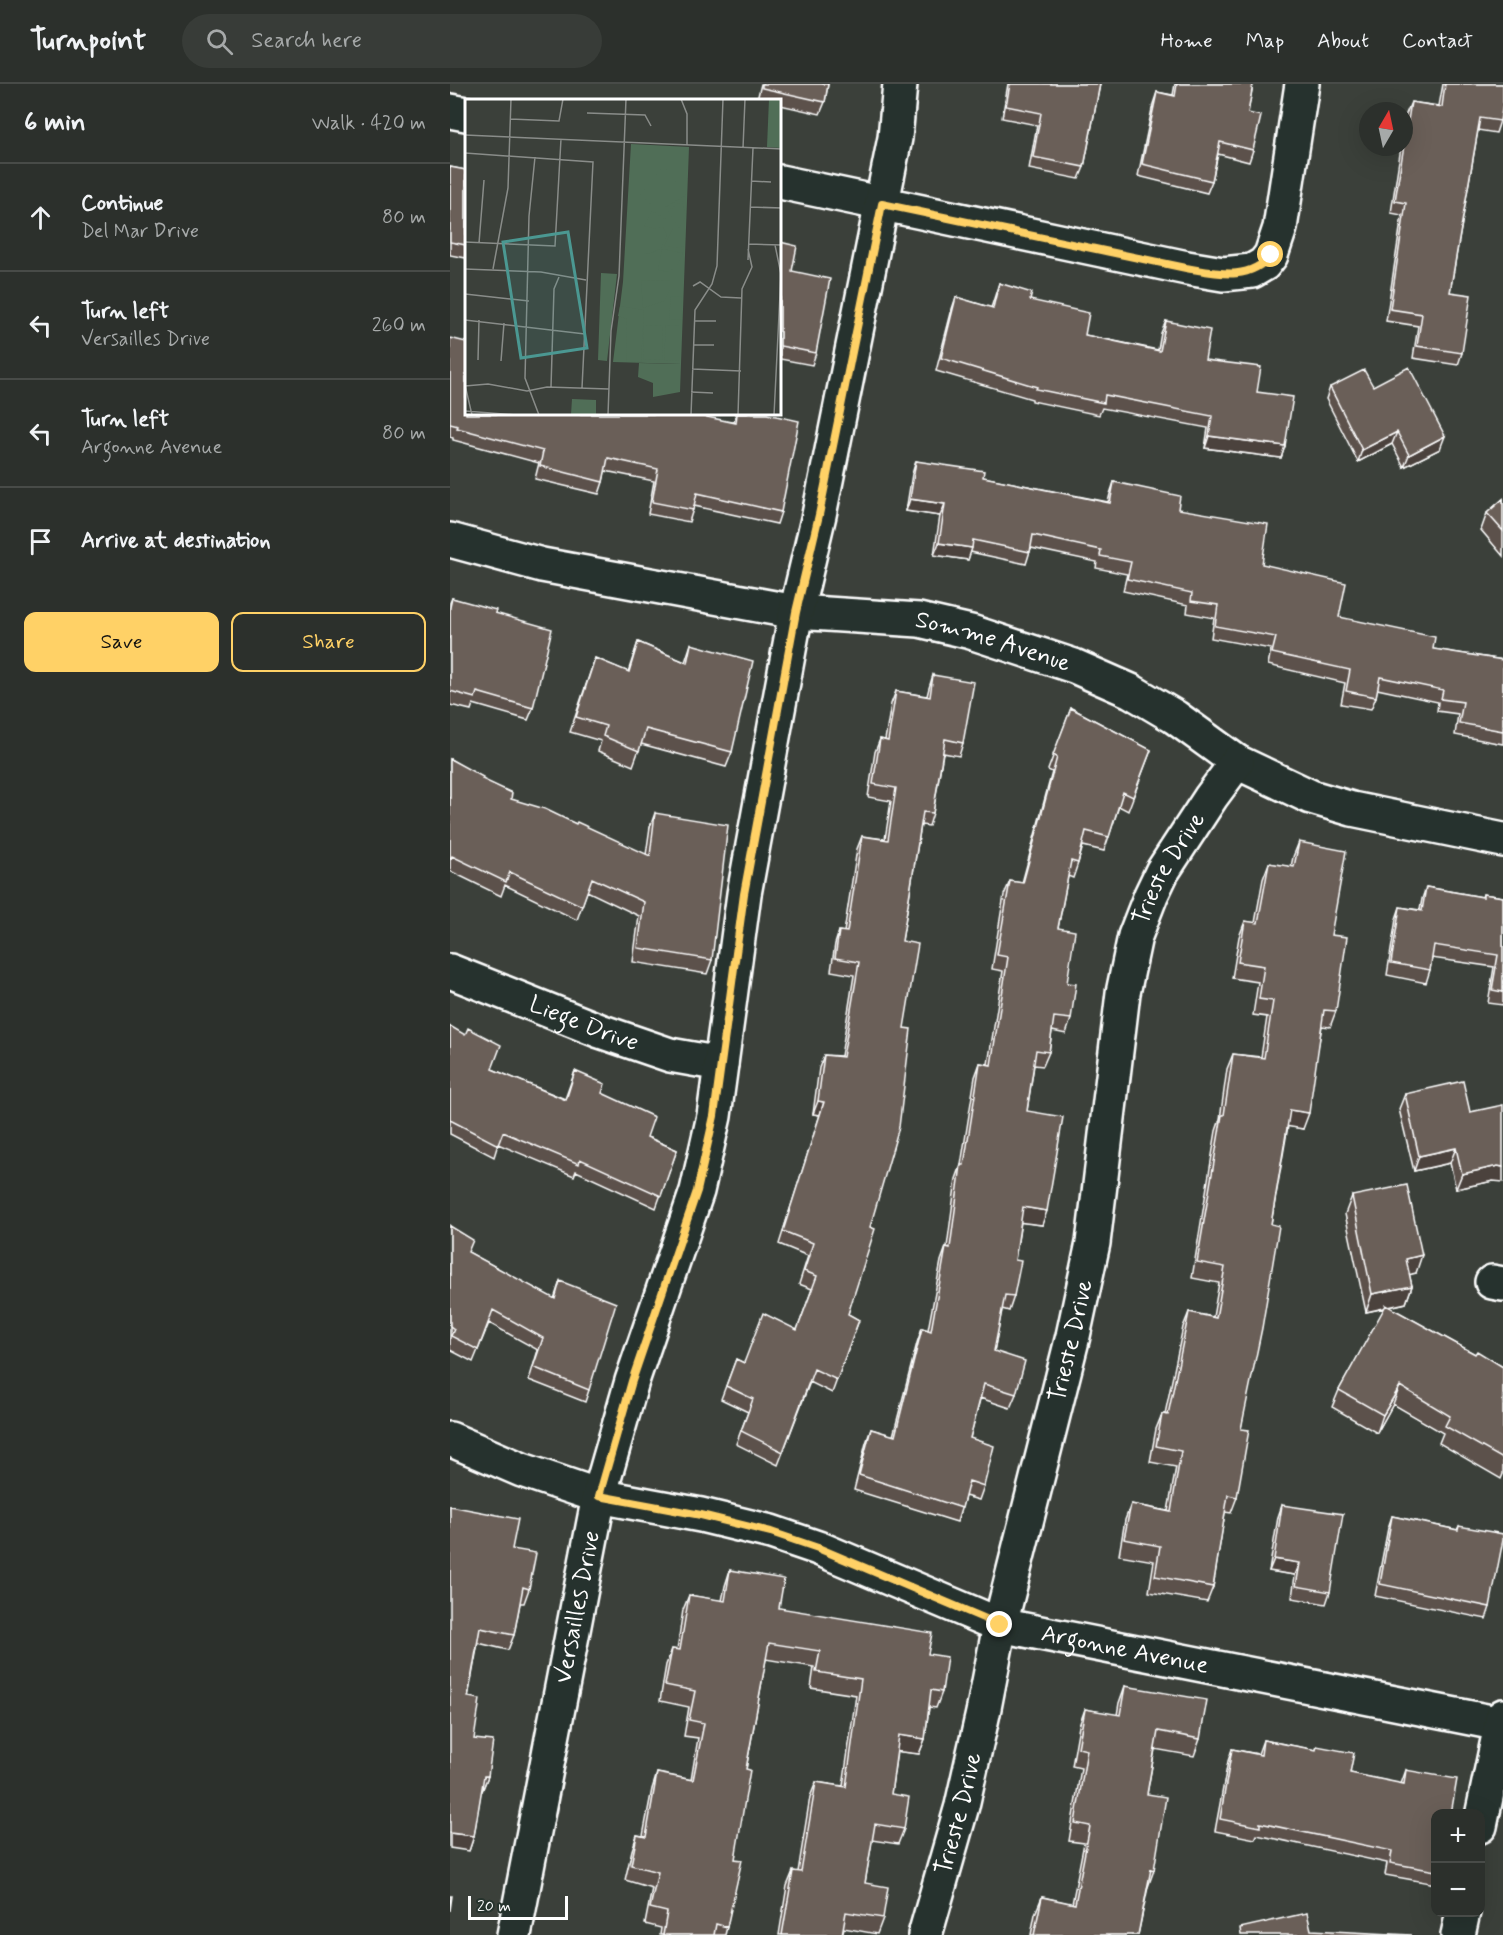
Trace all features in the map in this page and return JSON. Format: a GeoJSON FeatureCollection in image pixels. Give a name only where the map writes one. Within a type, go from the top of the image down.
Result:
{"type":"FeatureCollection","features":[{"type":"Feature","properties":{"kind":"street","name":"Versailles Drive"},"geometry":{"type":"LineString","coordinates":[[514,1935],[599,1496],[632,1381],[697,1191],[714,1116],[744,894],[796,612],[819,515],[895,138],[900,84]]}},
{"type":"Feature","properties":{"kind":"street"},"geometry":{"type":"LineString","coordinates":[[782,182],[1186,268],[1223,274],[1252,271],[1264,264],[1271,255],[1280,228],[1302,84]]}},
{"type":"Feature","properties":{"kind":"street"},"geometry":{"type":"LineString","coordinates":[[450,111],[465,114]]}},
{"type":"Feature","properties":{"kind":"street","name":"Somme Avenue"},"geometry":{"type":"LineString","coordinates":[[450,540],[542,565],[796,612],[919,620],[971,632],[1074,666],[1131,691],[1175,717],[1237,762],[1311,797],[1352,809],[1503,840]]}},
{"type":"Feature","properties":{"kind":"street","name":"Trieste Drive"},"geometry":{"type":"LineString","coordinates":[[925,1935],[962,1806],[1000,1625],[1073,1336],[1093,1243],[1123,993],[1135,936],[1162,872],[1237,762]]}},
{"type":"Feature","properties":{"kind":"street","name":"Liege Drive"},"geometry":{"type":"LineString","coordinates":[[450,971],[600,1031],[670,1055],[721,1064]]}},
{"type":"Feature","properties":{"kind":"street","name":"Argonne Avenue"},"geometry":{"type":"LineString","coordinates":[[450,1439],[522,1470],[599,1496],[701,1515],[771,1532],[818,1548],[1000,1625],[1502,1720]]}},
{"type":"Feature","properties":{"kind":"street"},"geometry":{"type":"LineString","coordinates":[[1484,1809],[1502,1720]]}},
{"type":"Feature","properties":{"kind":"street"},"geometry":{"type":"LineString","coordinates":[[1458,1935],[1462,1917]]}},
{"type":"Feature","properties":{"kind":"building"},"geometry":{"type":"Polygon","coordinates":[[[762,84],[828,84],[825,102],[762,88],[762,84]]]}},
{"type":"Feature","properties":{"kind":"building"},"geometry":{"type":"Polygon","coordinates":[[[1010,84],[1100,84],[1084,167],[1033,157],[1041,113],[1006,106],[1010,84]]]}},
{"type":"Feature","properties":{"kind":"building"},"geometry":{"type":"Polygon","coordinates":[[[1177,84],[1253,84],[1248,113],[1261,116],[1253,150],[1220,142],[1212,181],[1142,164],[1157,92],[1175,96],[1177,84]]]}},
{"type":"Feature","properties":{"kind":"building"},"geometry":{"type":"Polygon","coordinates":[[[1445,84],[1503,84],[1500,121],[1480,118],[1450,292],[1471,295],[1462,353],[1417,346],[1422,314],[1390,309],[1406,203],[1395,201],[1402,156],[1413,156],[1413,102],[1442,107],[1445,84]]]}},
{"type":"Feature","properties":{"kind":"building"},"geometry":{"type":"Polygon","coordinates":[[[450,167],[465,170],[465,245],[450,242],[450,167]]]}},
{"type":"Feature","properties":{"kind":"building"},"geometry":{"type":"Polygon","coordinates":[[[782,242],[797,246],[792,271],[830,279],[816,353],[782,346],[782,242]]]}},
{"type":"Feature","properties":{"kind":"building"},"geometry":{"type":"Polygon","coordinates":[[[999,283],[1032,293],[1030,300],[1089,313],[1085,335],[1160,351],[1166,321],[1210,330],[1205,360],[1261,367],[1257,392],[1293,397],[1285,446],[1209,436],[1212,416],[1105,395],[1104,403],[1036,389],[1037,387],[941,358],[956,297],[993,308],[999,283]]]}},
{"type":"Feature","properties":{"kind":"building"},"geometry":{"type":"Polygon","coordinates":[[[450,338],[465,342],[465,416],[703,416],[736,423],[737,416],[776,416],[799,421],[781,512],[697,493],[693,510],[652,502],[658,469],[608,458],[603,482],[540,466],[543,451],[457,428],[458,426],[450,424],[450,338]]]}},
{"type":"Feature","properties":{"kind":"building"},"geometry":{"type":"Polygon","coordinates":[[[1409,367],[1445,436],[1409,455],[1397,432],[1362,450],[1330,387],[1364,370],[1373,386],[1409,367]]]}},
{"type":"Feature","properties":{"kind":"building"},"geometry":{"type":"Polygon","coordinates":[[[916,461],[984,471],[983,477],[1110,503],[1114,482],[1180,496],[1178,509],[1268,524],[1262,564],[1346,583],[1339,617],[1435,637],[1433,649],[1503,660],[1503,731],[1459,723],[1463,702],[1441,699],[1443,690],[1380,677],[1376,697],[1346,691],[1350,670],[1272,653],[1276,637],[1215,626],[1218,605],[1191,601],[1192,593],[1127,579],[1131,562],[1100,556],[1101,550],[1033,535],[1030,552],[973,540],[972,548],[939,543],[945,504],[910,499],[916,461]]]}},
{"type":"Feature","properties":{"kind":"building"},"geometry":{"type":"Polygon","coordinates":[[[1503,499],[1503,531],[1487,513],[1503,499]]]}},
{"type":"Feature","properties":{"kind":"building"},"geometry":{"type":"Polygon","coordinates":[[[452,598],[552,629],[533,708],[477,692],[475,698],[450,691],[450,607],[452,598]]]}},
{"type":"Feature","properties":{"kind":"building"},"geometry":{"type":"Polygon","coordinates":[[[638,642],[687,663],[691,644],[753,661],[732,752],[646,729],[639,751],[603,736],[606,726],[576,717],[595,658],[629,672],[638,642]]]}},
{"type":"Feature","properties":{"kind":"building"},"geometry":{"type":"Polygon","coordinates":[[[933,675],[974,682],[963,743],[945,739],[933,813],[923,812],[902,941],[918,944],[904,1028],[911,1029],[899,1127],[870,1227],[875,1229],[848,1314],[859,1320],[837,1380],[814,1369],[783,1452],[741,1431],[753,1399],[726,1386],[736,1359],[744,1363],[763,1313],[797,1330],[817,1276],[804,1271],[813,1243],[783,1231],[824,1102],[818,1101],[824,1055],[843,1057],[859,962],[835,958],[839,931],[847,932],[862,836],[888,840],[896,788],[873,784],[880,739],[888,741],[896,691],[930,697],[933,675]]]}},
{"type":"Feature","properties":{"kind":"building"},"geometry":{"type":"Polygon","coordinates":[[[1071,708],[1151,750],[1133,797],[1123,792],[1109,837],[1086,831],[1078,863],[1071,861],[1058,928],[1075,931],[1067,983],[1076,984],[1071,1019],[1054,1017],[1049,1052],[1036,1050],[1027,1111],[1063,1117],[1047,1211],[1023,1207],[1015,1260],[1021,1261],[1014,1296],[1005,1295],[994,1351],[1025,1361],[1016,1394],[984,1384],[970,1438],[994,1446],[984,1486],[969,1481],[962,1508],[859,1475],[871,1429],[895,1436],[922,1328],[931,1331],[946,1247],[950,1248],[961,1165],[964,1165],[980,1063],[991,1065],[1008,957],[997,955],[1010,881],[1023,883],[1057,757],[1053,755],[1071,708]]]}},
{"type":"Feature","properties":{"kind":"building"},"geometry":{"type":"Polygon","coordinates":[[[450,759],[483,777],[482,779],[512,793],[511,799],[545,809],[576,824],[577,822],[650,856],[655,813],[728,825],[712,960],[638,948],[644,902],[592,878],[582,906],[510,872],[506,882],[452,856],[450,859],[450,759]]]}},
{"type":"Feature","properties":{"kind":"building"},"geometry":{"type":"Polygon","coordinates":[[[1299,842],[1346,851],[1331,935],[1347,937],[1336,1011],[1324,1010],[1309,1113],[1290,1110],[1271,1224],[1279,1226],[1262,1328],[1241,1429],[1249,1430],[1237,1497],[1228,1495],[1213,1587],[1155,1576],[1160,1546],[1124,1539],[1131,1504],[1171,1512],[1181,1451],[1156,1446],[1162,1414],[1168,1415],[1189,1312],[1216,1318],[1225,1267],[1197,1262],[1233,1054],[1264,1058],[1273,1001],[1259,999],[1264,966],[1238,962],[1245,921],[1258,923],[1269,863],[1294,867],[1299,842]]]}},
{"type":"Feature","properties":{"kind":"building"},"geometry":{"type":"Polygon","coordinates":[[[1426,887],[1483,897],[1483,894],[1503,897],[1503,992],[1492,990],[1498,955],[1434,945],[1430,970],[1391,963],[1400,907],[1422,911],[1426,887]]]}},
{"type":"Feature","properties":{"kind":"building"},"geometry":{"type":"Polygon","coordinates":[[[450,1026],[465,1035],[468,1028],[501,1045],[492,1069],[566,1100],[575,1071],[605,1084],[602,1093],[654,1117],[647,1137],[677,1150],[661,1196],[580,1159],[579,1164],[503,1132],[498,1145],[450,1120],[450,1026]]]}},
{"type":"Feature","properties":{"kind":"building"},"geometry":{"type":"Polygon","coordinates":[[[1463,1081],[1470,1112],[1503,1105],[1503,1167],[1498,1166],[1462,1174],[1456,1148],[1419,1156],[1405,1094],[1463,1081]]]}},
{"type":"Feature","properties":{"kind":"building"},"geometry":{"type":"Polygon","coordinates":[[[1407,1185],[1422,1255],[1406,1259],[1412,1286],[1372,1294],[1352,1196],[1407,1185]]]}},
{"type":"Feature","properties":{"kind":"building"},"geometry":{"type":"Polygon","coordinates":[[[450,1226],[473,1240],[468,1252],[555,1299],[560,1281],[616,1303],[589,1390],[533,1367],[543,1338],[493,1310],[478,1350],[451,1336],[454,1329],[450,1326],[450,1226]]]}},
{"type":"Feature","properties":{"kind":"building"},"geometry":{"type":"Polygon","coordinates":[[[1386,1305],[1475,1354],[1477,1351],[1503,1367],[1503,1459],[1445,1426],[1450,1416],[1400,1386],[1383,1415],[1339,1390],[1386,1305]]]}},
{"type":"Feature","properties":{"kind":"building"},"geometry":{"type":"Polygon","coordinates":[[[1282,1505],[1343,1514],[1330,1592],[1296,1586],[1300,1563],[1274,1559],[1282,1505]]]}},
{"type":"Feature","properties":{"kind":"building"},"geometry":{"type":"Polygon","coordinates":[[[450,1506],[518,1519],[512,1549],[536,1553],[529,1589],[523,1587],[514,1635],[480,1628],[468,1697],[480,1699],[474,1739],[493,1741],[488,1776],[484,1776],[474,1836],[450,1833],[450,1506]]]}},
{"type":"Feature","properties":{"kind":"building"},"geometry":{"type":"Polygon","coordinates":[[[1392,1516],[1458,1530],[1459,1526],[1503,1534],[1490,1607],[1380,1584],[1392,1516]]]}},
{"type":"Feature","properties":{"kind":"building"},"geometry":{"type":"Polygon","coordinates":[[[730,1570],[784,1579],[779,1608],[932,1633],[928,1654],[947,1657],[942,1692],[931,1690],[925,1739],[899,1735],[891,1794],[909,1797],[904,1829],[875,1824],[865,1883],[888,1887],[883,1918],[846,1912],[842,1935],[782,1935],[793,1871],[801,1872],[816,1782],[846,1787],[861,1679],[816,1672],[820,1651],[769,1643],[746,1769],[750,1770],[735,1859],[742,1860],[727,1927],[716,1924],[714,1935],[663,1935],[667,1912],[650,1908],[658,1872],[631,1865],[637,1835],[646,1837],[657,1773],[693,1780],[704,1723],[689,1720],[695,1691],[665,1685],[672,1649],[680,1650],[689,1595],[725,1601],[730,1570]]]}},
{"type":"Feature","properties":{"kind":"building"},"geometry":{"type":"Polygon","coordinates":[[[1125,1686],[1207,1700],[1200,1739],[1158,1731],[1147,1794],[1166,1797],[1154,1870],[1151,1869],[1138,1935],[1034,1935],[1042,1897],[1075,1904],[1090,1826],[1075,1823],[1087,1750],[1078,1748],[1085,1709],[1120,1715],[1125,1686]]]}},
{"type":"Feature","properties":{"kind":"building"},"geometry":{"type":"Polygon","coordinates":[[[1263,1740],[1316,1750],[1317,1746],[1354,1753],[1350,1773],[1404,1784],[1406,1770],[1457,1779],[1452,1809],[1431,1809],[1431,1870],[1390,1863],[1392,1851],[1260,1823],[1260,1827],[1220,1819],[1232,1749],[1261,1755],[1263,1740]]]}},
{"type":"Feature","properties":{"kind":"building"},"geometry":{"type":"Polygon","coordinates":[[[1307,1913],[1311,1930],[1412,1935],[1241,1935],[1240,1928],[1307,1913]]]}},
{"type":"Feature","properties":{"kind":"route"},"geometry":{"type":"LineString","coordinates":[[1000,1625],[818,1548],[771,1532],[701,1515],[599,1496],[632,1381],[697,1191],[714,1116],[744,894],[796,612],[819,515],[882,204],[1223,274],[1252,271],[1264,264],[1271,255]]}}]}
